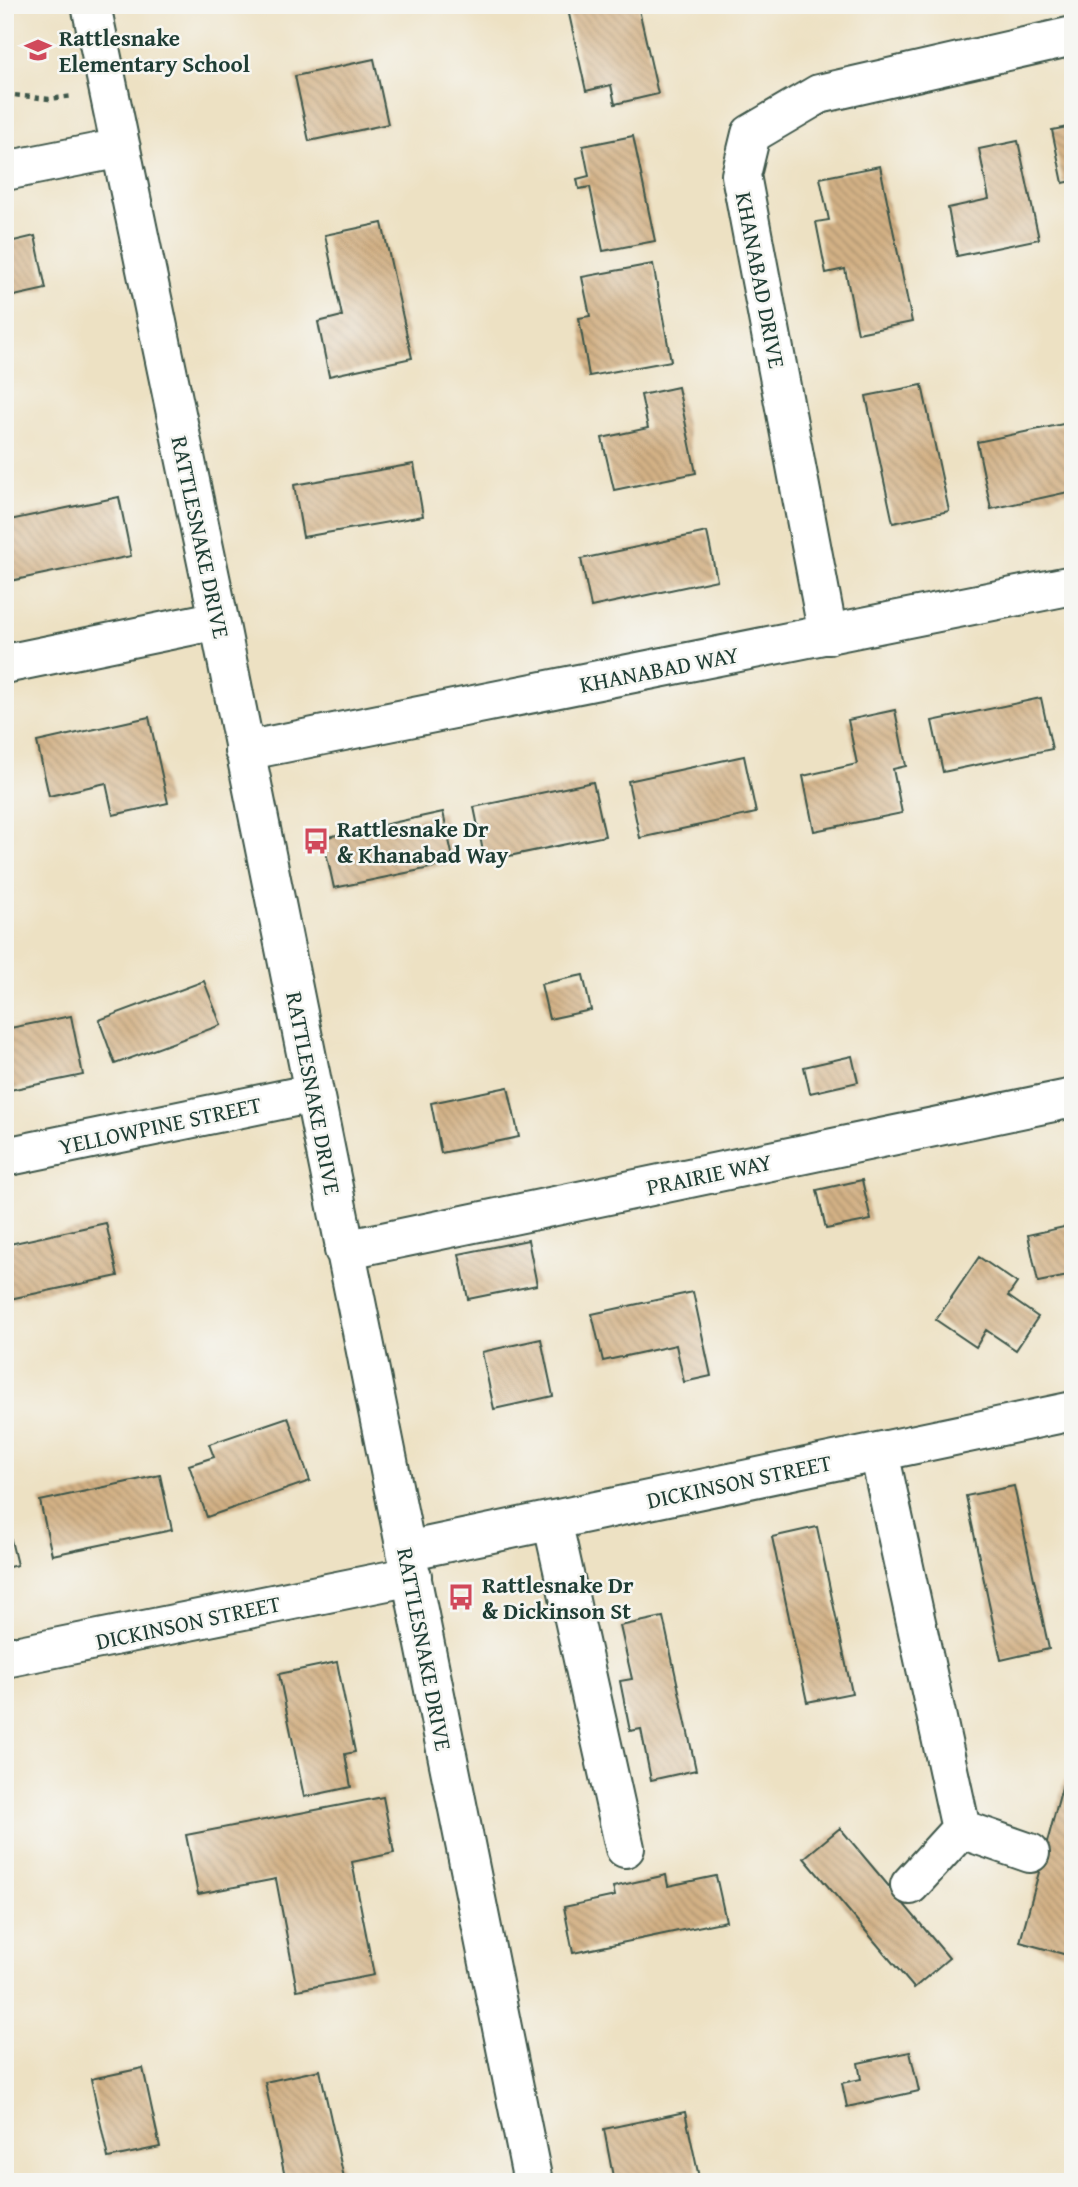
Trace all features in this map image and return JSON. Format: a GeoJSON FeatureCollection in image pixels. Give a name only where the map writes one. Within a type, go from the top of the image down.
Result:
{"type":"FeatureCollection","features":[{"type":"Feature","properties":{"kind":"street","name":"RATTLESNAKE DRIVE"},"geometry":{"type":"LineString","coordinates":[[91,5],[219,620],[533,2182]]}},
{"type":"Feature","properties":{"kind":"street","name":"KHANABAD DRIVE"},"geometry":{"type":"LineString","coordinates":[[828,635],[741,175],[751,134],[819,94],[1073,36]]}},
{"type":"Feature","properties":{"kind":"street"},"geometry":{"type":"LineString","coordinates":[[5,171],[121,148]]}},
{"type":"Feature","properties":{"kind":"street","name":"KHANABAD WAY"},"geometry":{"type":"LineString","coordinates":[[244,751],[1073,585]]}},
{"type":"Feature","properties":{"kind":"street"},"geometry":{"type":"LineString","coordinates":[[5,664],[219,620]]}},
{"type":"Feature","properties":{"kind":"street","name":"YELLOWPINE STREET"},"geometry":{"type":"LineString","coordinates":[[5,1157],[314,1093]]}},
{"type":"Feature","properties":{"kind":"street","name":"PRAIRIE WAY"},"geometry":{"type":"LineString","coordinates":[[344,1250],[1073,1098]]}},
{"type":"Feature","properties":{"kind":"street","name":"DICKINSON STREET"},"geometry":{"type":"LineString","coordinates":[[5,1658],[409,1563],[552,1520],[1073,1411]]}},
{"type":"Feature","properties":{"kind":"street"},"geometry":{"type":"LineString","coordinates":[[879,1452],[961,1829]]}},
{"type":"Feature","properties":{"kind":"street"},"geometry":{"type":"LineString","coordinates":[[552,1520],[625,1848]]}},
{"type":"Feature","properties":{"kind":"street"},"geometry":{"type":"LineString","coordinates":[[961,1829],[1030,1853]]}},
{"type":"Feature","properties":{"kind":"street"},"geometry":{"type":"LineString","coordinates":[[910,1885],[961,1829]]}},
{"type":"Feature","properties":{"kind":"path"},"geometry":{"type":"LineString","coordinates":[[5,94],[49,99],[81,94]]}},
{"type":"Feature","properties":{"kind":"building"},"geometry":{"type":"Polygon","coordinates":[[[567,5],[638,5],[658,94],[615,104],[611,85],[586,91],[567,5]]]}},
{"type":"Feature","properties":{"kind":"building"},"geometry":{"type":"Polygon","coordinates":[[[374,59],[388,124],[309,141],[295,76],[374,59]]]}},
{"type":"Feature","properties":{"kind":"building"},"geometry":{"type":"Polygon","coordinates":[[[1073,126],[1073,181],[1063,183],[1052,130],[1073,126]]]}},
{"type":"Feature","properties":{"kind":"building"},"geometry":{"type":"Polygon","coordinates":[[[633,136],[655,241],[603,251],[590,187],[579,189],[577,179],[589,176],[583,146],[633,136]]]}},
{"type":"Feature","properties":{"kind":"building"},"geometry":{"type":"Polygon","coordinates":[[[1018,141],[1039,239],[957,256],[948,208],[989,199],[979,149],[1018,141]]]}},
{"type":"Feature","properties":{"kind":"building"},"geometry":{"type":"Polygon","coordinates":[[[880,166],[912,322],[858,333],[845,269],[826,273],[816,222],[829,220],[820,178],[880,166]]]}},
{"type":"Feature","properties":{"kind":"building"},"geometry":{"type":"Polygon","coordinates":[[[382,223],[412,358],[329,376],[318,322],[342,316],[325,235],[382,223]]]}},
{"type":"Feature","properties":{"kind":"building"},"geometry":{"type":"Polygon","coordinates":[[[35,236],[46,289],[5,298],[5,243],[35,236]]]}},
{"type":"Feature","properties":{"kind":"building"},"geometry":{"type":"Polygon","coordinates":[[[653,264],[671,361],[589,376],[579,318],[590,316],[582,277],[653,264]]]}},
{"type":"Feature","properties":{"kind":"building"},"geometry":{"type":"Polygon","coordinates":[[[922,385],[949,511],[893,523],[866,396],[922,385]]]}},
{"type":"Feature","properties":{"kind":"building"},"geometry":{"type":"Polygon","coordinates":[[[678,387],[696,473],[614,490],[602,438],[648,428],[641,395],[678,387]]]}},
{"type":"Feature","properties":{"kind":"building"},"geometry":{"type":"Polygon","coordinates":[[[1073,422],[1073,491],[991,509],[977,442],[1073,422]]]}},
{"type":"Feature","properties":{"kind":"building"},"geometry":{"type":"Polygon","coordinates":[[[414,464],[423,516],[303,537],[294,485],[414,464]]]}},
{"type":"Feature","properties":{"kind":"building"},"geometry":{"type":"Polygon","coordinates":[[[119,497],[131,556],[10,581],[5,558],[5,521],[119,497]]]}},
{"type":"Feature","properties":{"kind":"building"},"geometry":{"type":"Polygon","coordinates":[[[707,532],[717,580],[591,607],[581,559],[707,532]]]}},
{"type":"Feature","properties":{"kind":"building"},"geometry":{"type":"Polygon","coordinates":[[[1041,698],[1052,749],[943,772],[932,721],[1041,698]]]}},
{"type":"Feature","properties":{"kind":"building"},"geometry":{"type":"Polygon","coordinates":[[[895,710],[906,766],[893,769],[902,813],[814,831],[803,776],[857,764],[848,720],[895,710]]]}},
{"type":"Feature","properties":{"kind":"building"},"geometry":{"type":"Polygon","coordinates":[[[149,717],[168,803],[113,815],[106,783],[49,796],[37,742],[149,717]]]}},
{"type":"Feature","properties":{"kind":"building"},"geometry":{"type":"Polygon","coordinates":[[[744,756],[756,813],[640,838],[628,781],[744,756]]]}},
{"type":"Feature","properties":{"kind":"building"},"geometry":{"type":"Polygon","coordinates":[[[593,782],[605,836],[485,861],[474,807],[593,782]]]}},
{"type":"Feature","properties":{"kind":"building"},"geometry":{"type":"Polygon","coordinates":[[[443,812],[454,863],[334,888],[323,838],[443,812]]]}},
{"type":"Feature","properties":{"kind":"building"},"geometry":{"type":"Polygon","coordinates":[[[583,975],[591,1010],[549,1019],[541,984],[583,975]]]}},
{"type":"Feature","properties":{"kind":"building"},"geometry":{"type":"Polygon","coordinates":[[[204,981],[221,1025],[115,1064],[99,1020],[204,981]]]}},
{"type":"Feature","properties":{"kind":"building"},"geometry":{"type":"Polygon","coordinates":[[[71,1016],[83,1075],[5,1091],[5,1029],[71,1016]]]}},
{"type":"Feature","properties":{"kind":"building"},"geometry":{"type":"Polygon","coordinates":[[[852,1056],[858,1082],[810,1093],[804,1067],[852,1056]]]}},
{"type":"Feature","properties":{"kind":"building"},"geometry":{"type":"Polygon","coordinates":[[[508,1087],[519,1137],[441,1153],[431,1103],[508,1087]]]}},
{"type":"Feature","properties":{"kind":"building"},"geometry":{"type":"Polygon","coordinates":[[[862,1180],[871,1220],[826,1229],[817,1190],[862,1180]]]}},
{"type":"Feature","properties":{"kind":"building"},"geometry":{"type":"Polygon","coordinates":[[[106,1223],[118,1276],[5,1300],[5,1245],[106,1223]]]}},
{"type":"Feature","properties":{"kind":"building"},"geometry":{"type":"Polygon","coordinates":[[[1073,1225],[1073,1275],[1038,1282],[1028,1235],[1073,1225]]]}},
{"type":"Feature","properties":{"kind":"building"},"geometry":{"type":"Polygon","coordinates":[[[528,1240],[537,1285],[468,1299],[459,1254],[528,1240]]]}},
{"type":"Feature","properties":{"kind":"building"},"geometry":{"type":"Polygon","coordinates":[[[979,1257],[1017,1283],[1008,1296],[1038,1317],[1016,1350],[986,1330],[976,1347],[936,1320],[979,1257]]]}},
{"type":"Feature","properties":{"kind":"building"},"geometry":{"type":"Polygon","coordinates":[[[693,1292],[711,1376],[684,1382],[676,1345],[603,1361],[592,1314],[693,1292]]]}},
{"type":"Feature","properties":{"kind":"building"},"geometry":{"type":"Polygon","coordinates":[[[541,1339],[553,1396],[494,1409],[482,1352],[541,1339]]]}},
{"type":"Feature","properties":{"kind":"building"},"geometry":{"type":"Polygon","coordinates":[[[288,1417],[310,1481],[207,1517],[189,1465],[214,1457],[209,1444],[288,1417]]]}},
{"type":"Feature","properties":{"kind":"building"},"geometry":{"type":"Polygon","coordinates":[[[160,1475],[172,1530],[52,1555],[40,1501],[160,1475]]]}},
{"type":"Feature","properties":{"kind":"building"},"geometry":{"type":"Polygon","coordinates":[[[1014,1486],[1049,1649],[1001,1660],[966,1496],[1014,1486]]]}},
{"type":"Feature","properties":{"kind":"building"},"geometry":{"type":"Polygon","coordinates":[[[5,1515],[17,1565],[5,1568],[5,1515]]]}},
{"type":"Feature","properties":{"kind":"building"},"geometry":{"type":"Polygon","coordinates":[[[817,1527],[852,1693],[807,1702],[772,1537],[817,1527]]]}},
{"type":"Feature","properties":{"kind":"building"},"geometry":{"type":"Polygon","coordinates":[[[663,1617],[696,1770],[651,1780],[641,1729],[630,1731],[620,1681],[632,1679],[620,1626],[663,1617]]]}},
{"type":"Feature","properties":{"kind":"building"},"geometry":{"type":"Polygon","coordinates":[[[337,1662],[355,1752],[345,1754],[351,1787],[304,1797],[279,1674],[337,1662]]]}},
{"type":"Feature","properties":{"kind":"building"},"geometry":{"type":"Polygon","coordinates":[[[1064,1780],[1073,1783],[1073,1932],[1067,1955],[1020,1942],[1064,1780]]]}},
{"type":"Feature","properties":{"kind":"building"},"geometry":{"type":"Polygon","coordinates":[[[383,1797],[394,1853],[352,1862],[374,1975],[297,1990],[276,1879],[198,1894],[186,1835],[383,1797]]]}},
{"type":"Feature","properties":{"kind":"building"},"geometry":{"type":"Polygon","coordinates":[[[840,1828],[949,1958],[914,1988],[804,1858],[840,1828]]]}},
{"type":"Feature","properties":{"kind":"building"},"geometry":{"type":"Polygon","coordinates":[[[666,1875],[668,1886],[716,1876],[726,1921],[573,1953],[564,1907],[615,1896],[613,1887],[666,1875]]]}},
{"type":"Feature","properties":{"kind":"building"},"geometry":{"type":"Polygon","coordinates":[[[910,2052],[919,2091],[847,2107],[842,2083],[861,2079],[858,2063],[910,2052]]]}},
{"type":"Feature","properties":{"kind":"building"},"geometry":{"type":"Polygon","coordinates":[[[143,2068],[160,2147],[108,2158],[91,2079],[143,2068]]]}},
{"type":"Feature","properties":{"kind":"building"},"geometry":{"type":"Polygon","coordinates":[[[320,2070],[345,2182],[286,2182],[265,2082],[320,2070]]]}},
{"type":"Feature","properties":{"kind":"building"},"geometry":{"type":"Polygon","coordinates":[[[685,2112],[700,2182],[614,2182],[604,2129],[685,2112]]]}},
{"type":"Feature","properties":{"kind":"place","name":"Rattlesnake Elementary School"},"geometry":{"type":"Point","coordinates":[38,50]}},
{"type":"Feature","properties":{"kind":"place","name":"Rattlesnake Dr & Khanabad Way"},"geometry":{"type":"Point","coordinates":[316,841]}},
{"type":"Feature","properties":{"kind":"place","name":"Rattlesnake Dr & Dickinson St"},"geometry":{"type":"Point","coordinates":[461,1597]}}]}
